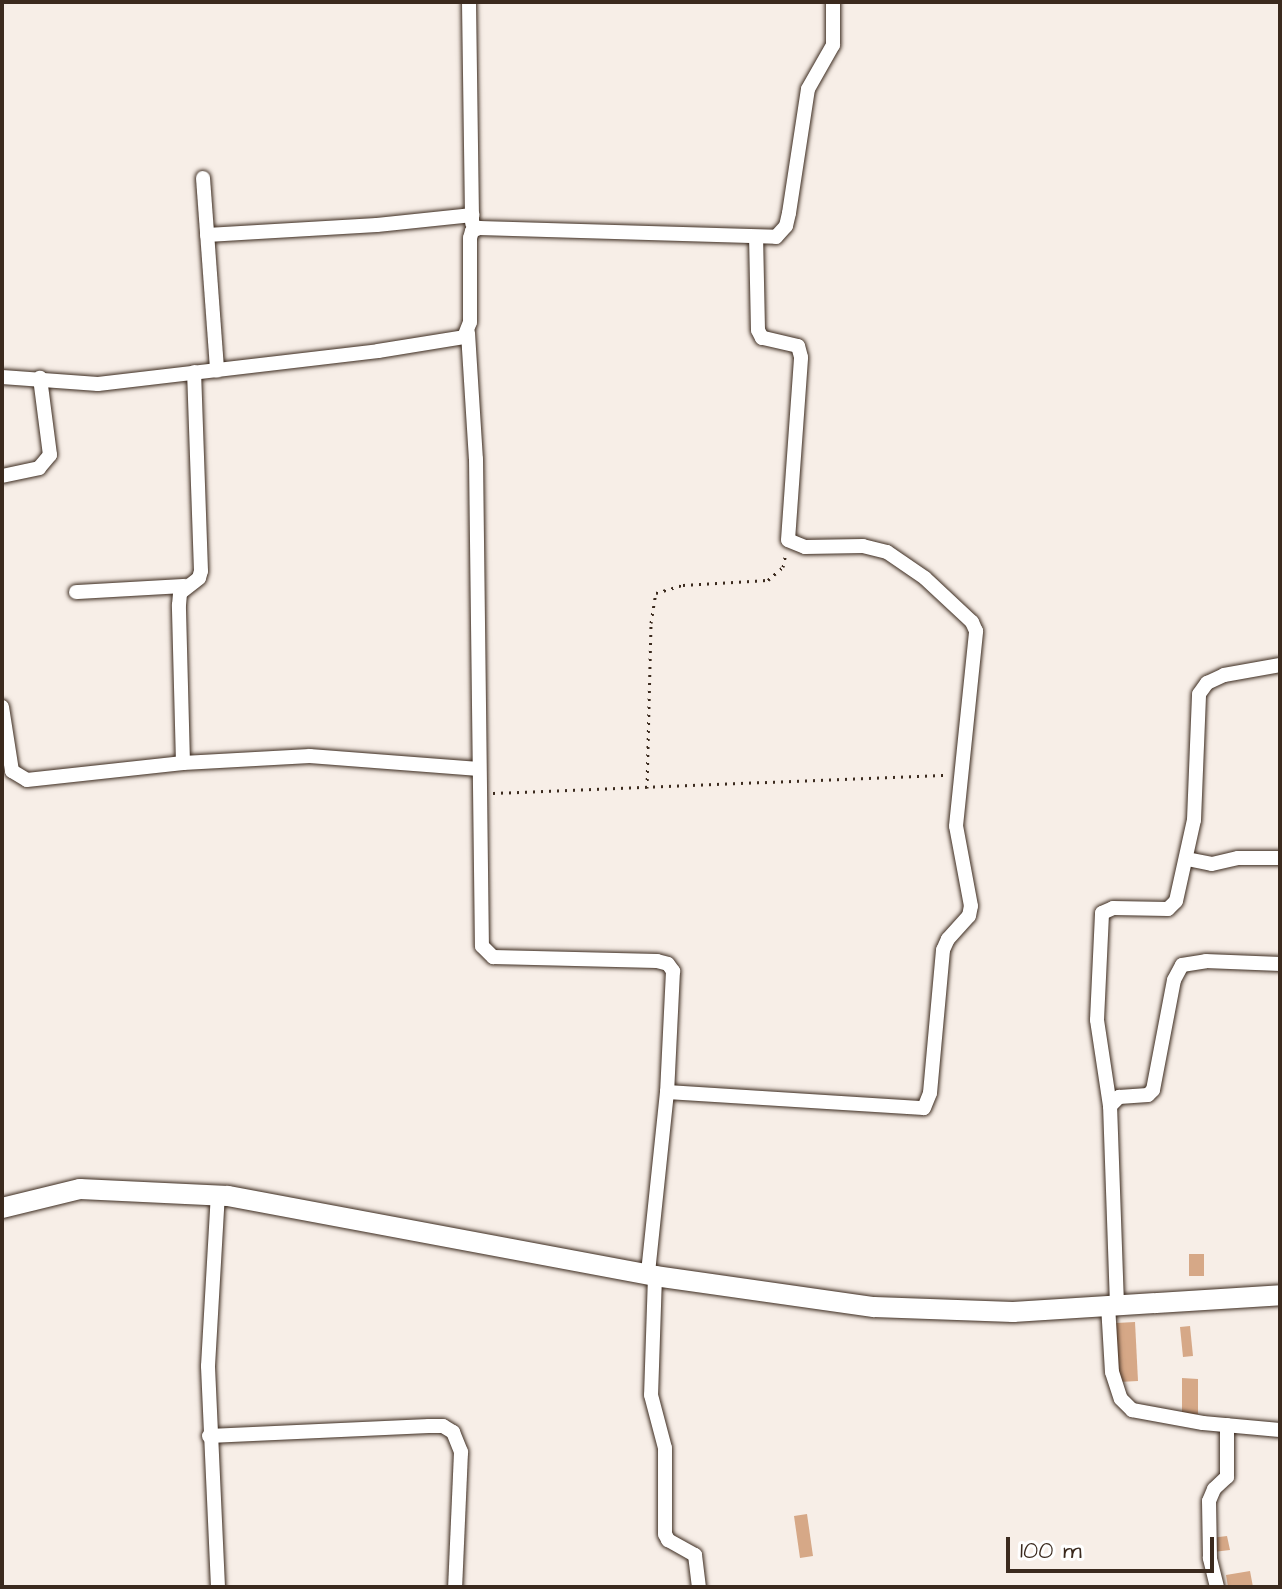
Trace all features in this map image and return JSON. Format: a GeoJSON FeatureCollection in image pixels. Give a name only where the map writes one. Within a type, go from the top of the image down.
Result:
{"type":"FeatureCollection","features":[{"type":"Feature","properties":{"kind":"street"},"geometry":{"type":"LineString","coordinates":[[469,2],[472,231],[468,333],[476,459],[482,946],[486,954],[504,958],[639,960],[668,964],[674,983],[651,1275],[651,1395],[664,1436],[665,1534],[668,1540],[695,1555],[699,1587]]}},
{"type":"Feature","properties":{"kind":"street"},"geometry":{"type":"LineString","coordinates":[[472,231],[487,226],[776,237],[786,226],[808,89],[833,45],[833,2]]}},
{"type":"Feature","properties":{"kind":"street"},"geometry":{"type":"LineString","coordinates":[[203,178],[217,370]]}},
{"type":"Feature","properties":{"kind":"street"},"geometry":{"type":"LineString","coordinates":[[207,235],[377,225],[472,215]]}},
{"type":"Feature","properties":{"kind":"street"},"geometry":{"type":"LineString","coordinates":[[667,1092],[924,1108],[930,1093],[943,950],[948,939],[969,916],[971,906],[956,826],[978,638],[972,622],[925,578],[887,552],[863,546],[805,547],[788,540],[801,357],[798,346],[762,338],[758,330],[756,237]]}},
{"type":"Feature","properties":{"kind":"street"},"geometry":{"type":"LineString","coordinates":[[2,377],[40,378],[86,385],[439,343],[464,337],[468,333]]}},
{"type":"Feature","properties":{"kind":"street"},"geometry":{"type":"LineString","coordinates":[[76,592],[185,586],[199,578],[194,372]]}},
{"type":"Feature","properties":{"kind":"street"},"geometry":{"type":"LineString","coordinates":[[2,476],[31,472],[47,462],[50,455],[40,378]]}},
{"type":"Feature","properties":{"kind":"street"},"geometry":{"type":"LineString","coordinates":[[183,763],[179,605],[185,586]]}},
{"type":"Feature","properties":{"kind":"street"},"geometry":{"type":"LineString","coordinates":[[1280,665],[1214,678],[1199,694],[1194,820],[1180,895],[1168,909],[1113,908],[1102,913],[1098,1040],[1110,1106],[1112,1372],[1126,1405],[1142,1414],[1280,1430]]}},
{"type":"Feature","properties":{"kind":"street"},"geometry":{"type":"LineString","coordinates":[[2,707],[10,761],[17,777],[75,776],[183,763],[321,756],[478,769]]}},
{"type":"Feature","properties":{"kind":"street"},"geometry":{"type":"LineString","coordinates":[[1187,859],[1212,864],[1238,858],[1280,858]]}},
{"type":"Feature","properties":{"kind":"street"},"geometry":{"type":"LineString","coordinates":[[1110,1106],[1119,1097],[1148,1095],[1153,1090],[1174,980],[1182,965],[1206,961],[1280,964]]}},
{"type":"Feature","properties":{"kind":"street"},"geometry":{"type":"LineString","coordinates":[[2,1208],[80,1189],[218,1195],[651,1275],[824,1303],[902,1309],[1013,1312],[1280,1295]]}},
{"type":"Feature","properties":{"kind":"street"},"geometry":{"type":"LineString","coordinates":[[218,1195],[208,1366],[218,1587]]}},
{"type":"Feature","properties":{"kind":"street"},"geometry":{"type":"LineString","coordinates":[[1217,1587],[1210,1558],[1209,1501],[1214,1489],[1227,1477],[1227,1425]]}},
{"type":"Feature","properties":{"kind":"street"},"geometry":{"type":"LineString","coordinates":[[209,1436],[429,1426],[443,1426],[453,1432],[461,1452],[455,1587]]}},
{"type":"Feature","properties":{"kind":"path"},"geometry":{"type":"LineString","coordinates":[[647,788],[651,623],[656,593],[683,585],[768,580],[783,567],[788,540]]}},
{"type":"Feature","properties":{"kind":"path"},"geometry":{"type":"LineString","coordinates":[[479,793],[961,775]]}},
{"type":"Feature","properties":{"kind":"building"},"geometry":{"type":"Polygon","coordinates":[[[1189,1254],[1204,1254],[1204,1276],[1189,1276],[1189,1254]]]}},
{"type":"Feature","properties":{"kind":"building"},"geometry":{"type":"Polygon","coordinates":[[[1135,1322],[1138,1381],[1119,1382],[1116,1323],[1135,1322]]]}},
{"type":"Feature","properties":{"kind":"building"},"geometry":{"type":"Polygon","coordinates":[[[1190,1326],[1193,1356],[1183,1357],[1180,1327],[1190,1326]]]}},
{"type":"Feature","properties":{"kind":"building"},"geometry":{"type":"Polygon","coordinates":[[[1182,1378],[1198,1379],[1198,1414],[1182,1414],[1182,1378]]]}},
{"type":"Feature","properties":{"kind":"building"},"geometry":{"type":"Polygon","coordinates":[[[807,1514],[813,1556],[800,1558],[794,1516],[807,1514]]]}},
{"type":"Feature","properties":{"kind":"building"},"geometry":{"type":"Polygon","coordinates":[[[1227,1536],[1230,1550],[1213,1552],[1211,1538],[1227,1536]]]}},
{"type":"Feature","properties":{"kind":"building"},"geometry":{"type":"Polygon","coordinates":[[[1250,1571],[1253,1587],[1228,1587],[1226,1575],[1250,1571]]]}}]}
